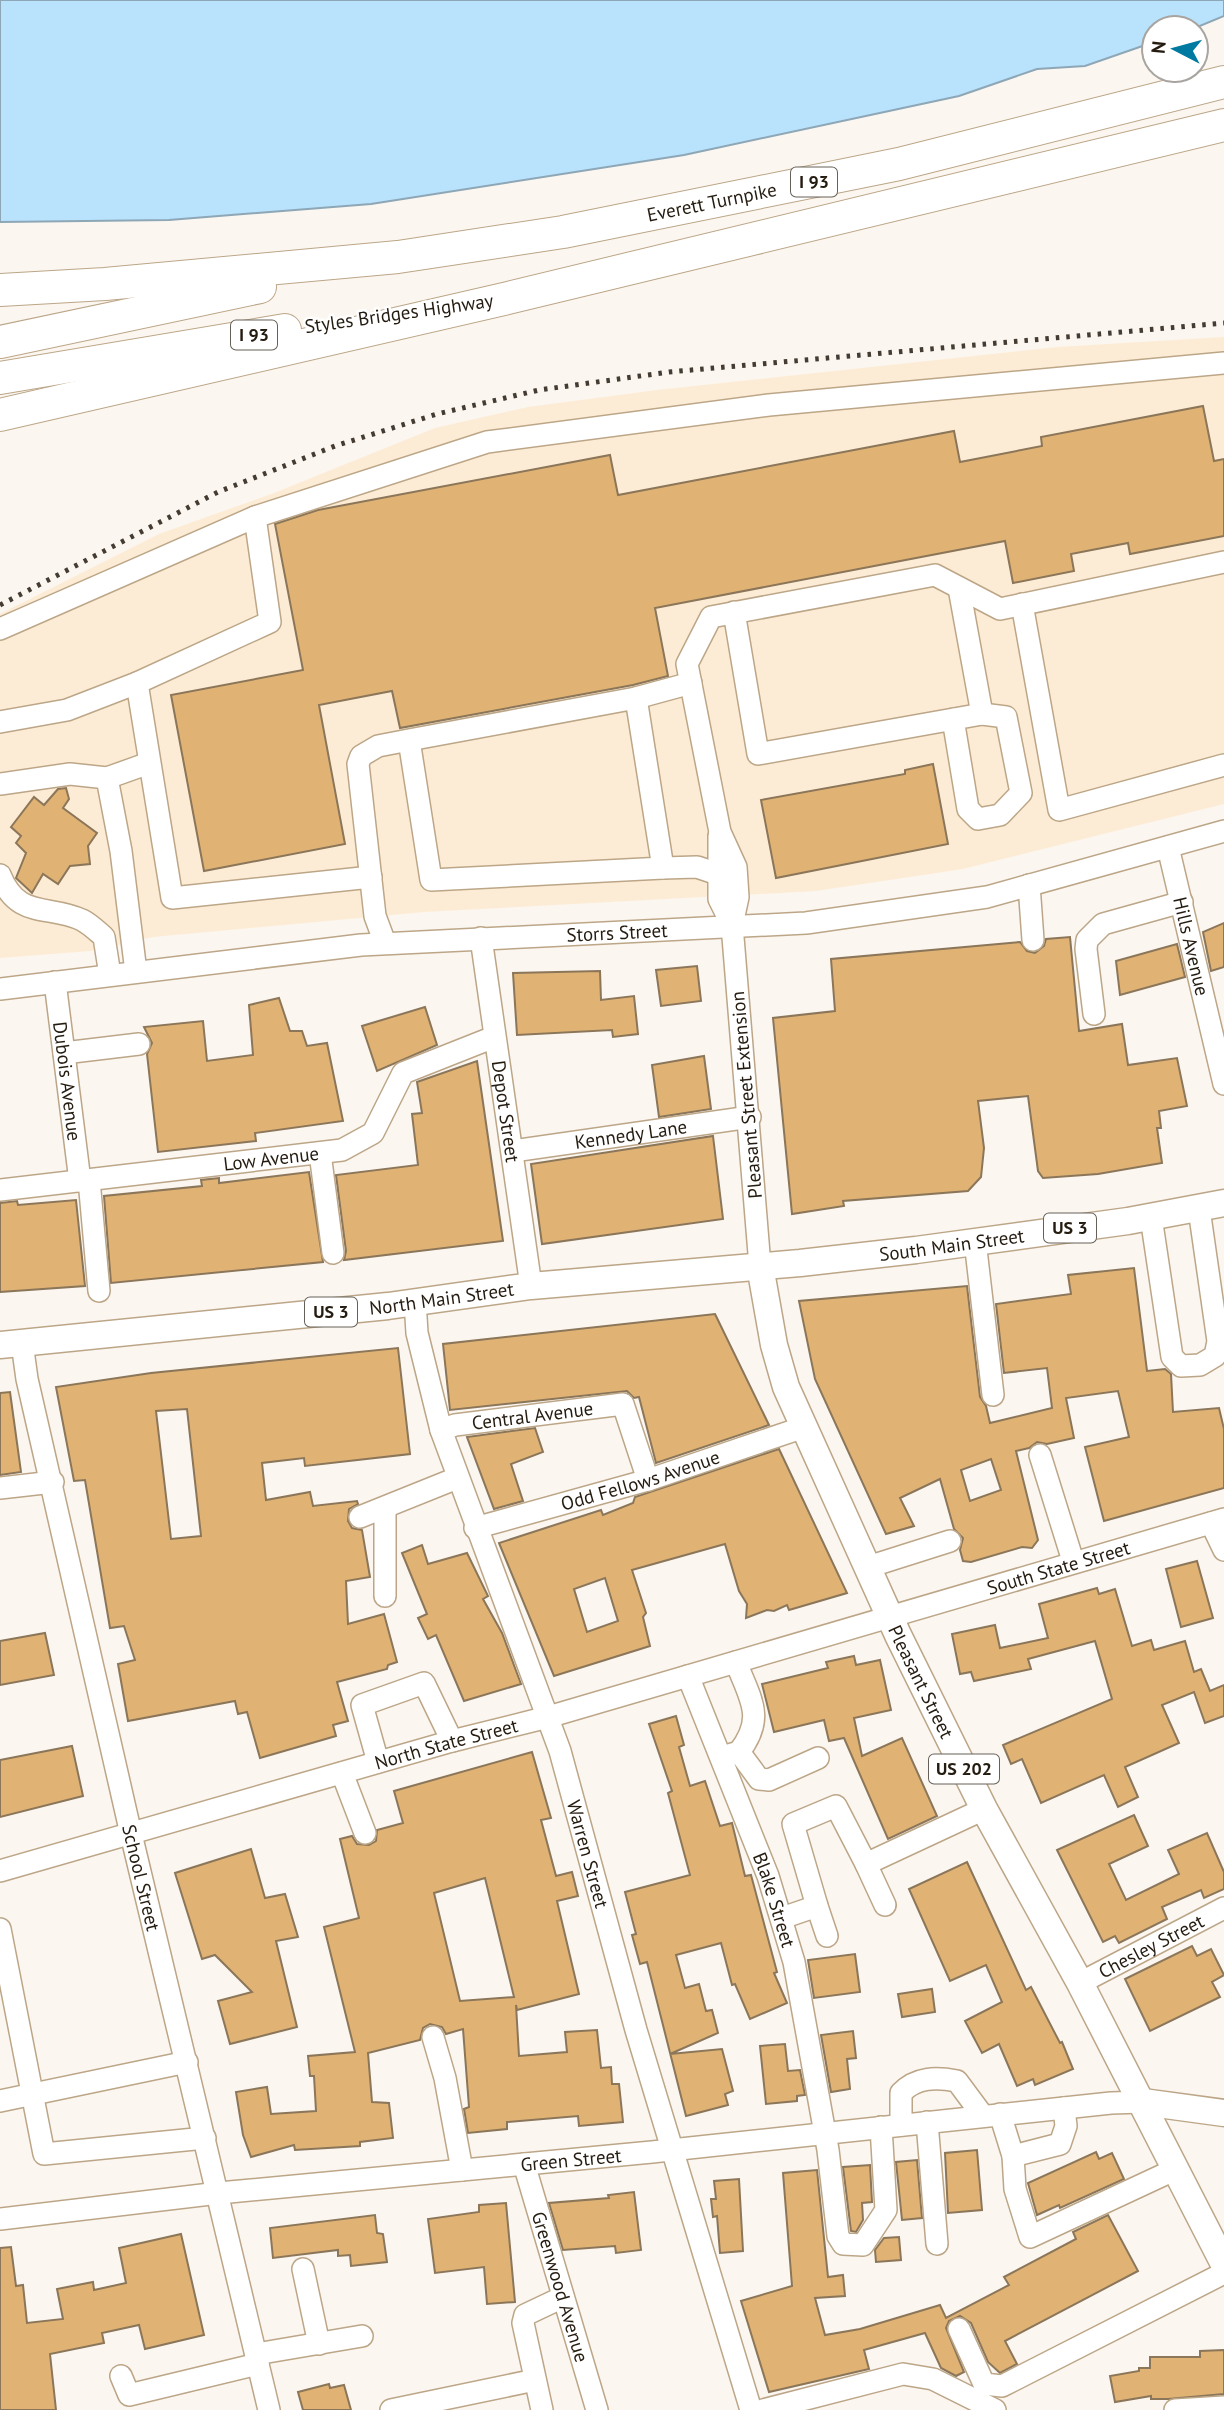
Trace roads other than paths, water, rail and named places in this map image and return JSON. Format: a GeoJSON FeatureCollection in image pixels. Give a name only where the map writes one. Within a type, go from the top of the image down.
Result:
{"type":"FeatureCollection","features":[{"type":"Feature","properties":{"kind":"highway","name":"Everett Turnpike"},"geometry":{"type":"LineString","coordinates":[[398,257],[563,232],[899,164],[1224,82]]}},
{"type":"Feature","properties":{"kind":"highway","name":"I 93"},"geometry":{"type":"LineString","coordinates":[[508,298],[1224,125]]}},
{"type":"Feature","properties":{"kind":"highway"},"geometry":{"type":"LineString","coordinates":[[0,290],[105,284],[398,257]]}},
{"type":"Feature","properties":{"kind":"highway","name":"I 93"},"geometry":{"type":"LineString","coordinates":[[0,342],[398,257]]}},
{"type":"Feature","properties":{"kind":"highway"},"geometry":{"type":"LineString","coordinates":[[0,415],[508,298]]}},
{"type":"Feature","properties":{"kind":"highway","name":"Styles Bridges Highway"},"geometry":{"type":"LineString","coordinates":[[0,378],[225,339],[508,298]]}},
{"type":"Feature","properties":{"kind":"main road","name":"South Main Street"},"geometry":{"type":"LineString","coordinates":[[760,1266],[975,1241],[1152,1217],[1212,1206]]}},
{"type":"Feature","properties":{"kind":"main road","name":"North Main Street"},"geometry":{"type":"LineString","coordinates":[[11,1344],[531,1286],[760,1266]]}},
{"type":"Feature","properties":{"kind":"main road","name":"Pleasant Street"},"geometry":{"type":"LineString","coordinates":[[760,1266],[774,1345],[786,1387],[867,1567],[984,1809],[1143,2102],[1224,2264]]}},
{"type":"Feature","properties":{"kind":"main road"},"geometry":{"type":"LineString","coordinates":[[1143,2102],[1224,2113]]}},
{"type":"Feature","properties":{"kind":"street"},"geometry":{"type":"LineString","coordinates":[[0,629],[255,517],[487,442],[769,405],[1224,363]]}},
{"type":"Feature","properties":{"kind":"street"},"geometry":{"type":"LineString","coordinates":[[0,722],[67,710],[137,683],[270,622],[255,517]]}},
{"type":"Feature","properties":{"kind":"street"},"geometry":{"type":"LineString","coordinates":[[732,925],[738,898],[736,867],[720,832],[687,664],[712,617],[935,575],[1000,609],[1224,562]]}},
{"type":"Feature","properties":{"kind":"street"},"geometry":{"type":"LineString","coordinates":[[959,588],[982,714]]}},
{"type":"Feature","properties":{"kind":"street"},"geometry":{"type":"LineString","coordinates":[[1022,604],[1059,810],[1224,765]]}},
{"type":"Feature","properties":{"kind":"street"},"geometry":{"type":"LineString","coordinates":[[734,612],[758,754],[953,719],[982,714],[1006,717],[1021,793],[1000,815],[978,819],[968,809],[953,719]]}},
{"type":"Feature","properties":{"kind":"street"},"geometry":{"type":"LineString","coordinates":[[137,683],[172,898],[371,877]]}},
{"type":"Feature","properties":{"kind":"street"},"geometry":{"type":"LineString","coordinates":[[385,943],[375,916],[359,775],[361,756],[378,746],[636,698],[691,683]]}},
{"type":"Feature","properties":{"kind":"street"},"geometry":{"type":"LineString","coordinates":[[636,698],[663,868]]}},
{"type":"Feature","properties":{"kind":"street"},"geometry":{"type":"LineString","coordinates":[[409,740],[431,880],[697,867],[718,874]]}},
{"type":"Feature","properties":{"kind":"street"},"geometry":{"type":"LineString","coordinates":[[0,784],[70,774],[107,778],[149,763]]}},
{"type":"Feature","properties":{"kind":"street"},"geometry":{"type":"LineString","coordinates":[[107,778],[121,851],[136,972]]}},
{"type":"Feature","properties":{"kind":"street","name":"Storrs Street"},"geometry":{"type":"LineString","coordinates":[[0,989],[385,943],[806,923],[868,916],[987,897],[1224,831]]}},
{"type":"Feature","properties":{"kind":"street"},"geometry":{"type":"LineString","coordinates":[[720,832],[719,899],[732,925]]}},
{"type":"Feature","properties":{"kind":"street","name":"Hills Avenue"},"geometry":{"type":"LineString","coordinates":[[1168,847],[1224,1084]]}},
{"type":"Feature","properties":{"kind":"street"},"geometry":{"type":"LineString","coordinates":[[0,875],[4,886],[24,907],[81,920],[104,937],[110,975]]}},
{"type":"Feature","properties":{"kind":"street"},"geometry":{"type":"LineString","coordinates":[[1029,885],[1033,940]]}},
{"type":"Feature","properties":{"kind":"street"},"geometry":{"type":"LineString","coordinates":[[1094,1014],[1086,949],[1093,932],[1103,924],[1182,902]]}},
{"type":"Feature","properties":{"kind":"street"},"geometry":{"type":"LineString","coordinates":[[91,927],[129,920]]}},
{"type":"Feature","properties":{"kind":"street","name":"Pleasant Street Extension"},"geometry":{"type":"LineString","coordinates":[[732,925],[750,1117],[760,1266]]}},
{"type":"Feature","properties":{"kind":"street","name":"Depot Street"},"geometry":{"type":"LineString","coordinates":[[481,938],[531,1286]]}},
{"type":"Feature","properties":{"kind":"street","name":"Dubois Avenue"},"geometry":{"type":"LineString","coordinates":[[55,982],[99,1291]]}},
{"type":"Feature","properties":{"kind":"street","name":"Low Avenue"},"geometry":{"type":"LineString","coordinates":[[0,1190],[342,1150],[373,1133],[403,1073],[494,1037]]}},
{"type":"Feature","properties":{"kind":"street"},"geometry":{"type":"LineString","coordinates":[[64,1053],[139,1045]]}},
{"type":"Feature","properties":{"kind":"street","name":"Kennedy Lane"},"geometry":{"type":"LineString","coordinates":[[513,1151],[750,1117]]}},
{"type":"Feature","properties":{"kind":"street"},"geometry":{"type":"LineString","coordinates":[[320,1153],[333,1253]]}},
{"type":"Feature","properties":{"kind":"street"},"geometry":{"type":"LineString","coordinates":[[1152,1217],[1172,1357],[1181,1366],[1200,1365],[1215,1356],[1219,1341],[1212,1206]]}},
{"type":"Feature","properties":{"kind":"street"},"geometry":{"type":"LineString","coordinates":[[975,1241],[993,1395]]}},
{"type":"Feature","properties":{"kind":"street","name":"Warren Street"},"geometry":{"type":"LineString","coordinates":[[415,1301],[417,1333],[441,1430],[475,1528],[560,1751],[671,2150],[751,2410]]}},
{"type":"Feature","properties":{"kind":"street","name":"School Street"},"geometry":{"type":"LineString","coordinates":[[11,1344],[27,1379],[53,1482],[131,1834],[269,2410]]}},
{"type":"Feature","properties":{"kind":"street","name":"Central Avenue"},"geometry":{"type":"LineString","coordinates":[[441,1430],[455,1425],[623,1404],[649,1480]]}},
{"type":"Feature","properties":{"kind":"street","name":"Odd Fellows Avenue"},"geometry":{"type":"LineString","coordinates":[[475,1528],[649,1480],[804,1427]]}},
{"type":"Feature","properties":{"kind":"street"},"geometry":{"type":"LineString","coordinates":[[1040,1455],[1073,1561]]}},
{"type":"Feature","properties":{"kind":"street"},"geometry":{"type":"LineString","coordinates":[[360,1517],[457,1478]]}},
{"type":"Feature","properties":{"kind":"street"},"geometry":{"type":"LineString","coordinates":[[0,1488],[53,1482]]}},
{"type":"Feature","properties":{"kind":"street"},"geometry":{"type":"LineString","coordinates":[[385,1508],[385,1596]]}},
{"type":"Feature","properties":{"kind":"street"},"geometry":{"type":"LineString","coordinates":[[1217,1521],[1224,1550]]}},
{"type":"Feature","properties":{"kind":"street","name":"South State Street"},"geometry":{"type":"LineString","coordinates":[[890,1615],[1217,1521]]}},
{"type":"Feature","properties":{"kind":"street"},"geometry":{"type":"LineString","coordinates":[[867,1567],[950,1541]]}},
{"type":"Feature","properties":{"kind":"street","name":"North State Street"},"geometry":{"type":"LineString","coordinates":[[0,1871],[452,1741],[548,1717],[890,1615]]}},
{"type":"Feature","properties":{"kind":"street"},"geometry":{"type":"LineString","coordinates":[[736,1662],[755,1712],[753,1734],[730,1754],[759,1779],[769,1780],[818,1758]]}},
{"type":"Feature","properties":{"kind":"street","name":"Blake Street"},"geometry":{"type":"LineString","coordinates":[[688,1676],[730,1754],[782,1918],[794,1962],[825,2132],[838,2235],[843,2244],[853,2247],[863,2245],[887,2210],[891,2126],[901,2094],[908,2086],[940,2077],[957,2081],[992,2115]]}},
{"type":"Feature","properties":{"kind":"street"},"geometry":{"type":"LineString","coordinates":[[379,1762],[362,1705],[424,1683],[452,1741]]}},
{"type":"Feature","properties":{"kind":"street"},"geometry":{"type":"LineString","coordinates":[[342,1773],[365,1833]]}},
{"type":"Feature","properties":{"kind":"street"},"geometry":{"type":"LineString","coordinates":[[827,1936],[793,1824],[836,1807],[885,1905]]}},
{"type":"Feature","properties":{"kind":"street"},"geometry":{"type":"LineString","coordinates":[[866,1864],[984,1809]]}},
{"type":"Feature","properties":{"kind":"street"},"geometry":{"type":"LineString","coordinates":[[782,1918],[817,1906]]}},
{"type":"Feature","properties":{"kind":"street","name":"Chesley Street"},"geometry":{"type":"LineString","coordinates":[[1080,1983],[1224,1908]]}},
{"type":"Feature","properties":{"kind":"street"},"geometry":{"type":"LineString","coordinates":[[0,1929],[35,2094],[44,2154],[205,2138]]}},
{"type":"Feature","properties":{"kind":"street"},"geometry":{"type":"LineString","coordinates":[[433,2037],[445,2078],[462,2170]]}},
{"type":"Feature","properties":{"kind":"street"},"geometry":{"type":"LineString","coordinates":[[0,2101],[187,2062]]}},
{"type":"Feature","properties":{"kind":"street","name":"Green Street"},"geometry":{"type":"LineString","coordinates":[[0,2219],[219,2193],[1143,2102]]}},
{"type":"Feature","properties":{"kind":"street"},"geometry":{"type":"LineString","coordinates":[[1013,2156],[1060,2144],[1065,2134],[1064,2108]]}},
{"type":"Feature","properties":{"kind":"street"},"geometry":{"type":"LineString","coordinates":[[992,2115],[1013,2156],[1015,2189],[1030,2237],[1176,2169]]}},
{"type":"Feature","properties":{"kind":"street"},"geometry":{"type":"LineString","coordinates":[[927,2122],[937,2244]]}},
{"type":"Feature","properties":{"kind":"street","name":"Greenwood Avenue"},"geometry":{"type":"LineString","coordinates":[[524,2164],[597,2410]]}},
{"type":"Feature","properties":{"kind":"street"},"geometry":{"type":"LineString","coordinates":[[303,2269],[319,2344]]}},
{"type":"Feature","properties":{"kind":"street"},"geometry":{"type":"LineString","coordinates":[[959,2329],[984,2384],[1002,2386],[1224,2273]]}},
{"type":"Feature","properties":{"kind":"street"},"geometry":{"type":"LineString","coordinates":[[542,2410],[525,2341],[525,2315],[563,2297]]}},
{"type":"Feature","properties":{"kind":"street"},"geometry":{"type":"LineString","coordinates":[[121,2376],[129,2395],[257,2359],[362,2336]]}},
{"type":"Feature","properties":{"kind":"street"},"geometry":{"type":"LineString","coordinates":[[763,2410],[903,2374],[933,2379],[995,2410]]}},
{"type":"Feature","properties":{"kind":"street"},"geometry":{"type":"LineString","coordinates":[[391,2410],[535,2381]]}},
{"type":"Feature","properties":{"kind":"street"},"geometry":{"type":"LineString","coordinates":[[1175,2410],[1224,2407]]}},
{"type":"Feature","properties":{"kind":"water"},"geometry":{"type":"Polygon","coordinates":[[[0,0],[1224,0],[1224,16],[1210,22],[1210,14],[1140,14],[1140,47],[1085,66],[1037,69],[959,96],[684,155],[371,204],[169,220],[0,222],[0,0]]]}},
{"type":"Feature","properties":{"kind":"railway"},"geometry":{"type":"LineString","coordinates":[[0,605],[218,492],[335,446],[437,414],[539,390],[669,372],[1224,323]]}}]}
